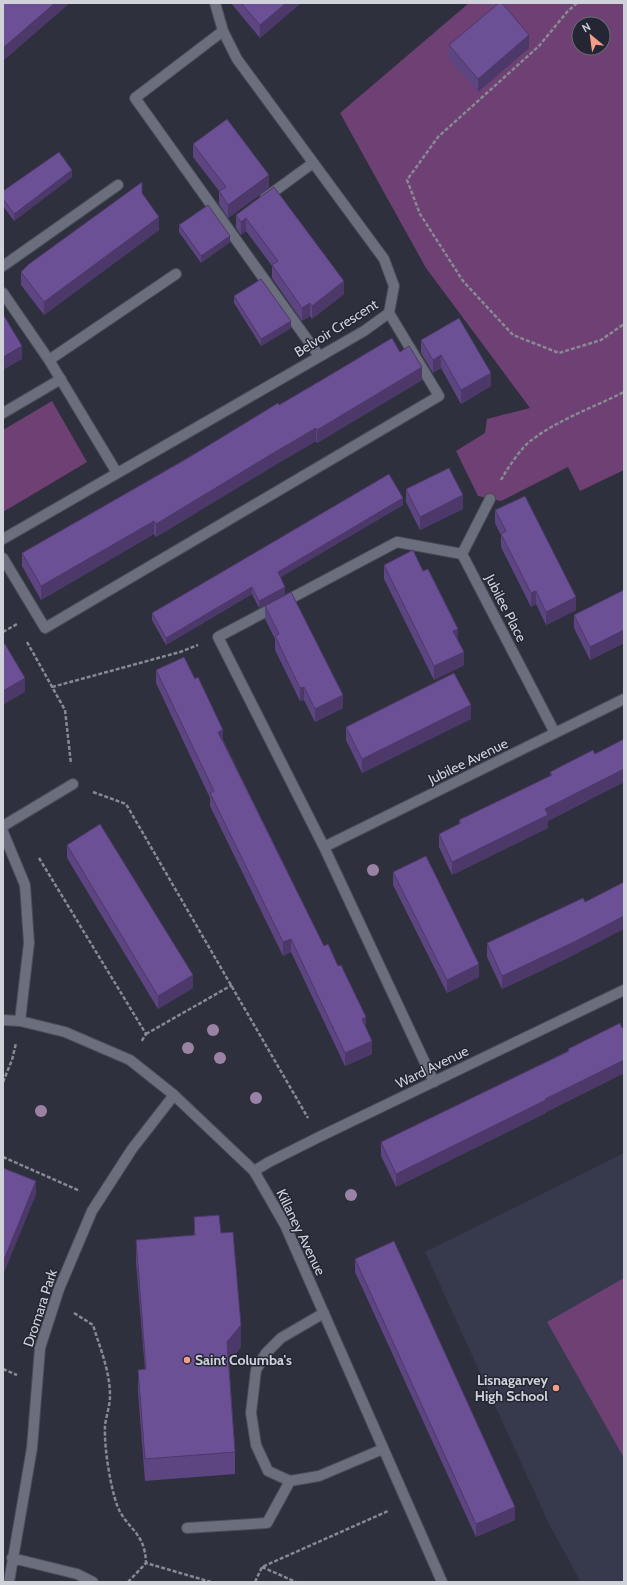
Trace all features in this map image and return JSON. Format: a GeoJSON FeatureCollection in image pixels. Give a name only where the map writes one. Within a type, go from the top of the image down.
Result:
{"type":"FeatureCollection","features":[{"type":"Feature","properties":{"kind":"street","name":"Belvoir Crescent"},"geometry":{"type":"LineString","coordinates":[[3,539],[364,330],[389,313],[394,286],[384,259],[238,59],[223,31],[215,3]]}},
{"type":"Feature","properties":{"kind":"street"},"geometry":{"type":"LineString","coordinates":[[223,31],[135,98],[230,225],[319,356]]}},
{"type":"Feature","properties":{"kind":"street"},"geometry":{"type":"LineString","coordinates":[[258,204],[313,163]]}},
{"type":"Feature","properties":{"kind":"street"},"geometry":{"type":"LineString","coordinates":[[3,266],[118,185]]}},
{"type":"Feature","properties":{"kind":"street"},"geometry":{"type":"LineString","coordinates":[[49,360],[176,274]]}},
{"type":"Feature","properties":{"kind":"street"},"geometry":{"type":"LineString","coordinates":[[4,297],[62,380],[117,472]]}},
{"type":"Feature","properties":{"kind":"street"},"geometry":{"type":"LineString","coordinates":[[3,558],[45,628],[439,396],[389,313]]}},
{"type":"Feature","properties":{"kind":"street"},"geometry":{"type":"LineString","coordinates":[[3,413],[62,380]]}},
{"type":"Feature","properties":{"kind":"street"},"geometry":{"type":"LineString","coordinates":[[434,1082],[324,847],[218,638],[397,542],[462,554],[490,499]]}},
{"type":"Feature","properties":{"kind":"street","name":"Jubilee Place"},"geometry":{"type":"LineString","coordinates":[[462,554],[555,733]]}},
{"type":"Feature","properties":{"kind":"street","name":"Jubilee Avenue"},"geometry":{"type":"LineString","coordinates":[[324,847],[624,699]]}},
{"type":"Feature","properties":{"kind":"street"},"geometry":{"type":"LineString","coordinates":[[3,826],[73,784]]}},
{"type":"Feature","properties":{"kind":"street"},"geometry":{"type":"LineString","coordinates":[[3,832],[25,885],[29,943],[20,1021]]}},
{"type":"Feature","properties":{"kind":"street","name":"Ward Avenue"},"geometry":{"type":"LineString","coordinates":[[254,1171],[319,1137],[624,990]]}},
{"type":"Feature","properties":{"kind":"street","name":"Killaney Avenue"},"geometry":{"type":"LineString","coordinates":[[3,1020],[20,1021],[64,1032],[130,1060],[174,1095],[254,1171],[285,1224],[442,1582]]}},
{"type":"Feature","properties":{"kind":"street","name":"Dromara Park"},"geometry":{"type":"LineString","coordinates":[[9,1582],[32,1448],[40,1348],[54,1302],[92,1211],[132,1148],[174,1095]]}},
{"type":"Feature","properties":{"kind":"street"},"geometry":{"type":"LineString","coordinates":[[324,1313],[281,1338],[266,1353],[256,1370],[251,1413],[256,1445],[268,1471],[290,1481],[319,1476],[384,1449]]}},
{"type":"Feature","properties":{"kind":"street"},"geometry":{"type":"LineString","coordinates":[[187,1528],[267,1523],[290,1481]]}},
{"type":"Feature","properties":{"kind":"street"},"geometry":{"type":"LineString","coordinates":[[12,1558],[77,1574],[93,1582]]}},
{"type":"Feature","properties":{"kind":"path"},"geometry":{"type":"LineString","coordinates":[[577,3],[567,12],[539,46],[438,137],[407,180],[420,214],[463,281],[513,335],[559,353],[601,340],[624,324]]}},
{"type":"Feature","properties":{"kind":"path"},"geometry":{"type":"LineString","coordinates":[[490,499],[508,468],[531,439],[624,392]]}},
{"type":"Feature","properties":{"kind":"path"},"geometry":{"type":"LineString","coordinates":[[3,632],[17,624]]}},
{"type":"Feature","properties":{"kind":"path"},"geometry":{"type":"LineString","coordinates":[[218,638],[180,652],[52,687],[65,710],[73,784],[126,804],[319,1137]]}},
{"type":"Feature","properties":{"kind":"path"},"geometry":{"type":"LineString","coordinates":[[34,854],[40,859],[146,1034]]}},
{"type":"Feature","properties":{"kind":"path"},"geometry":{"type":"LineString","coordinates":[[130,1060],[146,1034],[232,986]]}},
{"type":"Feature","properties":{"kind":"path"},"geometry":{"type":"LineString","coordinates":[[3,1082],[12,1060],[20,1021]]}},
{"type":"Feature","properties":{"kind":"path"},"geometry":{"type":"LineString","coordinates":[[3,1157],[58,1181]]}},
{"type":"Feature","properties":{"kind":"path"},"geometry":{"type":"LineString","coordinates":[[54,1302],[93,1325],[108,1369],[110,1396],[105,1426],[106,1446],[112,1487],[117,1506],[139,1535],[146,1552],[146,1563],[128,1582]]}},
{"type":"Feature","properties":{"kind":"path"},"geometry":{"type":"LineString","coordinates":[[255,1582],[262,1567],[407,1502]]}},
{"type":"Feature","properties":{"kind":"path"},"geometry":{"type":"LineString","coordinates":[[146,1563],[211,1582]]}},
{"type":"Feature","properties":{"kind":"path"},"geometry":{"type":"LineString","coordinates":[[262,1567],[296,1582]]}},
{"type":"Feature","properties":{"kind":"shaded area"},"geometry":{"type":"Polygon","coordinates":[[[469,3],[624,3],[624,470],[580,491],[568,467],[501,501],[478,496],[456,451],[485,433],[487,419],[530,408],[426,268],[340,113],[469,3]]]}},
{"type":"Feature","properties":{"kind":"shaded area"},"geometry":{"type":"Polygon","coordinates":[[[52,401],[87,462],[3,512],[3,430],[52,401]]]}},
{"type":"Feature","properties":{"kind":"shaded area","name":"Lisnagarvey High School"},"geometry":{"type":"Polygon","coordinates":[[[624,1153],[624,1582],[581,1582],[549,1524],[425,1252],[624,1153]]]}},
{"type":"Feature","properties":{"kind":"shaded area"},"geometry":{"type":"Polygon","coordinates":[[[624,1278],[624,1458],[547,1322],[624,1278]]]}},
{"type":"Feature","properties":{"kind":"building"},"geometry":{"type":"Polygon","coordinates":[[[3,3],[55,3],[3,48],[3,3]]]}},
{"type":"Feature","properties":{"kind":"building"},"geometry":{"type":"Polygon","coordinates":[[[241,3],[286,3],[260,25],[241,3]]]}},
{"type":"Feature","properties":{"kind":"building"},"geometry":{"type":"Polygon","coordinates":[[[499,3],[502,3],[529,35],[478,79],[449,45],[499,3]]]}},
{"type":"Feature","properties":{"kind":"building"},"geometry":{"type":"Polygon","coordinates":[[[227,119],[269,175],[228,205],[219,191],[226,187],[193,144],[227,119]]]}},
{"type":"Feature","properties":{"kind":"building"},"geometry":{"type":"Polygon","coordinates":[[[59,152],[72,170],[14,214],[3,199],[3,191],[59,152]]]}},
{"type":"Feature","properties":{"kind":"building"},"geometry":{"type":"Polygon","coordinates":[[[142,182],[142,193],[159,217],[44,302],[21,272],[29,264],[142,182]]]}},
{"type":"Feature","properties":{"kind":"building"},"geometry":{"type":"Polygon","coordinates":[[[274,187],[344,281],[312,306],[310,303],[302,308],[272,265],[278,261],[246,218],[241,222],[236,215],[274,187]]]}},
{"type":"Feature","properties":{"kind":"building"},"geometry":{"type":"Polygon","coordinates":[[[208,205],[230,236],[201,256],[179,225],[208,205]]]}},
{"type":"Feature","properties":{"kind":"building"},"geometry":{"type":"Polygon","coordinates":[[[261,279],[291,321],[261,339],[234,296],[261,279]]]}},
{"type":"Feature","properties":{"kind":"building"},"geometry":{"type":"Polygon","coordinates":[[[3,314],[22,346],[3,357],[3,314]]]}},
{"type":"Feature","properties":{"kind":"building"},"geometry":{"type":"Polygon","coordinates":[[[459,318],[491,373],[461,390],[441,355],[433,360],[421,340],[459,318]]]}},
{"type":"Feature","properties":{"kind":"building"},"geometry":{"type":"Polygon","coordinates":[[[392,338],[400,352],[409,346],[422,367],[317,430],[316,428],[275,452],[156,524],[154,521],[41,586],[22,553],[183,461],[278,403],[279,405],[392,338]]]}},
{"type":"Feature","properties":{"kind":"building"},"geometry":{"type":"Polygon","coordinates":[[[449,468],[463,495],[420,517],[406,489],[449,468]]]}},
{"type":"Feature","properties":{"kind":"building"},"geometry":{"type":"Polygon","coordinates":[[[389,474],[403,498],[278,572],[285,587],[259,601],[252,587],[166,638],[152,613],[389,474]]]}},
{"type":"Feature","properties":{"kind":"building"},"geometry":{"type":"Polygon","coordinates":[[[525,496],[576,597],[546,612],[536,591],[531,593],[501,534],[506,531],[495,510],[525,496]]]}},
{"type":"Feature","properties":{"kind":"building"},"geometry":{"type":"Polygon","coordinates":[[[413,550],[423,571],[428,569],[458,629],[453,631],[464,652],[434,666],[384,565],[413,550]]]}},
{"type":"Feature","properties":{"kind":"building"},"geometry":{"type":"Polygon","coordinates":[[[624,590],[624,630],[590,647],[574,615],[624,590]]]}},
{"type":"Feature","properties":{"kind":"building"},"geometry":{"type":"Polygon","coordinates":[[[291,592],[343,695],[315,709],[304,687],[300,688],[275,636],[279,634],[265,606],[291,592]]]}},
{"type":"Feature","properties":{"kind":"building"},"geometry":{"type":"Polygon","coordinates":[[[5,644],[25,678],[3,691],[3,645],[5,644]]]}},
{"type":"Feature","properties":{"kind":"building"},"geometry":{"type":"Polygon","coordinates":[[[184,657],[195,679],[198,677],[223,730],[218,732],[324,946],[328,944],[338,966],[341,965],[366,1017],[362,1019],[372,1041],[345,1053],[291,939],[283,942],[210,793],[214,791],[156,670],[184,657]]]}},
{"type":"Feature","properties":{"kind":"building"},"geometry":{"type":"Polygon","coordinates":[[[454,673],[471,705],[362,759],[346,727],[454,673]]]}},
{"type":"Feature","properties":{"kind":"building"},"geometry":{"type":"Polygon","coordinates":[[[624,739],[624,769],[545,809],[548,815],[452,862],[439,834],[461,823],[459,820],[552,775],[550,772],[593,750],[595,754],[624,739]]]}},
{"type":"Feature","properties":{"kind":"building"},"geometry":{"type":"Polygon","coordinates":[[[100,824],[193,975],[158,996],[67,845],[100,824]]]}},
{"type":"Feature","properties":{"kind":"building"},"geometry":{"type":"Polygon","coordinates":[[[426,856],[479,964],[447,980],[393,872],[426,856]]]}},
{"type":"Feature","properties":{"kind":"building"},"geometry":{"type":"Polygon","coordinates":[[[624,882],[624,916],[574,942],[502,976],[487,943],[583,898],[585,902],[624,882]]]}},
{"type":"Feature","properties":{"kind":"building"},"geometry":{"type":"Polygon","coordinates":[[[620,1023],[622,1028],[624,1027],[624,1060],[396,1174],[381,1142],[569,1051],[568,1049],[620,1023]]]}},
{"type":"Feature","properties":{"kind":"building"},"geometry":{"type":"Polygon","coordinates":[[[3,1168],[36,1181],[3,1262],[3,1168]]]}},
{"type":"Feature","properties":{"kind":"building","name":"Saint Columba's"},"geometry":{"type":"Polygon","coordinates":[[[219,1215],[221,1233],[233,1232],[241,1325],[227,1342],[235,1452],[145,1459],[138,1370],[146,1369],[136,1240],[195,1235],[194,1217],[219,1215]]]}},
{"type":"Feature","properties":{"kind":"building"},"geometry":{"type":"Polygon","coordinates":[[[394,1241],[515,1507],[476,1524],[355,1259],[394,1241]]]}},
{"type":"Feature","properties":{"kind":"place","name":"Saint Columba's"},"geometry":{"type":"Point","coordinates":[187,1360]}},
{"type":"Feature","properties":{"kind":"place","name":"Lisnagarvey High School"},"geometry":{"type":"Point","coordinates":[556,1388]}}]}
